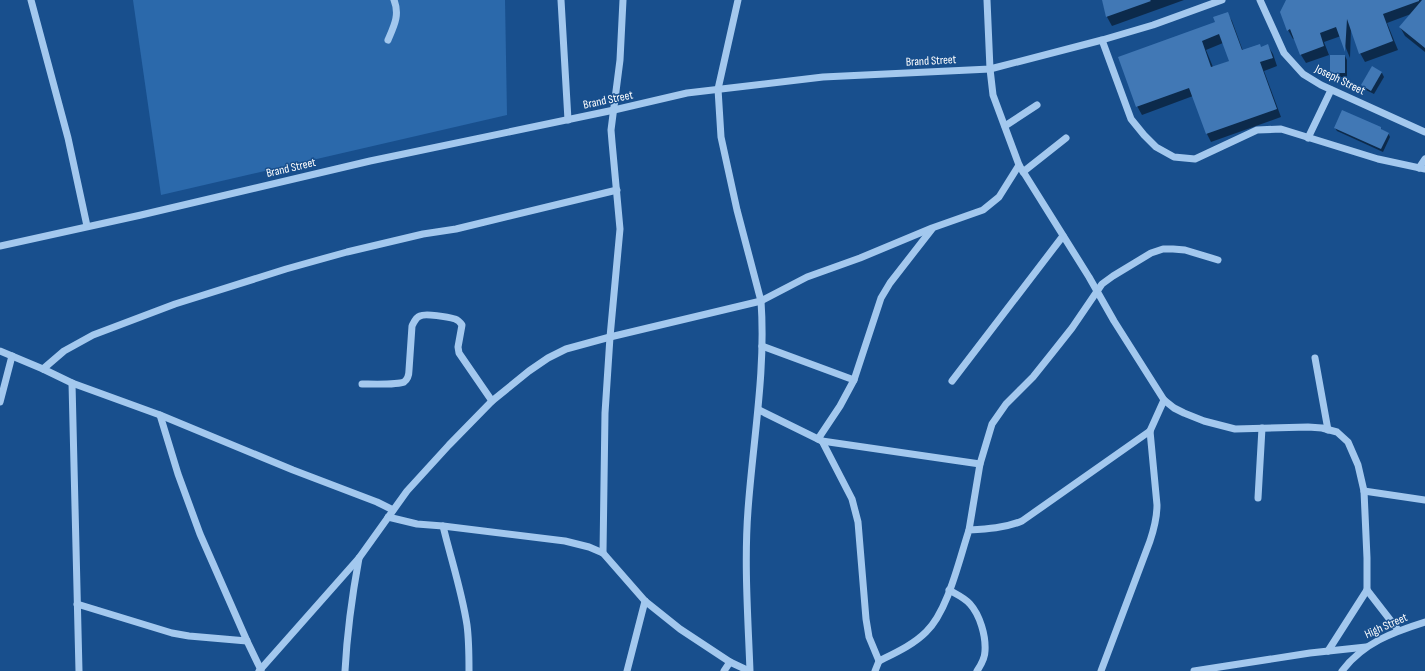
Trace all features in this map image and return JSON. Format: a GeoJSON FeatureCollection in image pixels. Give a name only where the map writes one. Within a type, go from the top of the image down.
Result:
{"type":"FeatureCollection","features":[{"type":"Feature","properties":{"kind":"street"},"geometry":{"type":"LineString","coordinates":[[31,0],[68,138],[87,226]]}},
{"type":"Feature","properties":{"kind":"street"},"geometry":{"type":"LineString","coordinates":[[388,40],[395,24],[397,14],[394,0]]}},
{"type":"Feature","properties":{"kind":"street"},"geometry":{"type":"LineString","coordinates":[[561,0],[568,120]]}},
{"type":"Feature","properties":{"kind":"street"},"geometry":{"type":"LineString","coordinates":[[603,553],[605,414],[610,337],[620,229],[611,130],[620,60],[623,0]]}},
{"type":"Feature","properties":{"kind":"street"},"geometry":{"type":"LineString","coordinates":[[388,517],[417,524],[564,541],[589,547],[603,553],[645,601],[680,630],[730,662],[750,671],[746,536],[759,410],[763,329],[761,301],[737,210],[721,137],[718,89],[738,0]]}},
{"type":"Feature","properties":{"kind":"street"},"geometry":{"type":"LineString","coordinates":[[987,0],[990,69],[993,94],[1019,165],[1164,400],[1179,410],[1204,421],[1234,429],[1308,427],[1337,432],[1348,442],[1358,465],[1364,491],[1368,558],[1367,590],[1328,651]]}},
{"type":"Feature","properties":{"kind":"street","name":"Brand Street"},"geometry":{"type":"LineString","coordinates":[[0,246],[141,215],[370,161],[568,120],[687,93],[823,78],[990,69],[1153,25],[1222,0]]}},
{"type":"Feature","properties":{"kind":"street","name":"Joseph Street"},"geometry":{"type":"LineString","coordinates":[[1260,0],[1284,53],[1303,74],[1331,90],[1425,132]]}},
{"type":"Feature","properties":{"kind":"street"},"geometry":{"type":"LineString","coordinates":[[1102,40],[1131,119],[1144,136],[1156,147],[1174,157],[1196,159],[1257,130],[1281,129],[1378,159],[1422,168],[1425,159]]}},
{"type":"Feature","properties":{"kind":"street"},"geometry":{"type":"LineString","coordinates":[[1308,138],[1331,90]]}},
{"type":"Feature","properties":{"kind":"street"},"geometry":{"type":"LineString","coordinates":[[1005,126],[1036,105]]}},
{"type":"Feature","properties":{"kind":"street"},"geometry":{"type":"LineString","coordinates":[[1023,172],[1066,138]]}},
{"type":"Feature","properties":{"kind":"street"},"geometry":{"type":"LineString","coordinates":[[160,416],[178,474],[200,534],[260,670],[359,558],[392,510],[443,451],[492,401],[529,371],[548,358],[566,349],[610,337],[761,301],[807,277],[860,258],[932,228],[983,210],[999,197],[1019,165]]}},
{"type":"Feature","properties":{"kind":"street"},"geometry":{"type":"LineString","coordinates":[[43,368],[64,351],[93,335],[175,304],[286,268],[423,234],[456,229],[617,190]]}},
{"type":"Feature","properties":{"kind":"street"},"geometry":{"type":"LineString","coordinates":[[820,440],[854,380],[881,298],[890,283],[932,228]]}},
{"type":"Feature","properties":{"kind":"street"},"geometry":{"type":"LineString","coordinates":[[952,381],[1063,236]]}},
{"type":"Feature","properties":{"kind":"street"},"geometry":{"type":"LineString","coordinates":[[875,671],[879,661],[910,644],[926,632],[937,619],[943,608],[969,530],[980,464],[992,424],[1006,404],[1033,377],[1072,328],[1102,284],[1151,253],[1163,250],[1185,250],[1218,260]]}},
{"type":"Feature","properties":{"kind":"street"},"geometry":{"type":"LineString","coordinates":[[362,384],[399,383],[405,381],[410,370],[412,326],[415,319],[420,315],[428,315],[455,319],[462,325],[458,347],[459,353],[492,401]]}},
{"type":"Feature","properties":{"kind":"street"},"geometry":{"type":"LineString","coordinates":[[762,346],[854,380]]}},
{"type":"Feature","properties":{"kind":"street"},"geometry":{"type":"LineString","coordinates":[[0,351],[43,368],[72,383],[160,416],[377,502],[392,510]]}},
{"type":"Feature","properties":{"kind":"street"},"geometry":{"type":"LineString","coordinates":[[0,402],[12,356]]}},
{"type":"Feature","properties":{"kind":"street"},"geometry":{"type":"LineString","coordinates":[[1315,358],[1328,430]]}},
{"type":"Feature","properties":{"kind":"street"},"geometry":{"type":"LineString","coordinates":[[72,383],[79,671]]}},
{"type":"Feature","properties":{"kind":"street"},"geometry":{"type":"LineString","coordinates":[[1101,671],[1154,527],[1157,514],[1157,504],[1150,431],[1164,400]]}},
{"type":"Feature","properties":{"kind":"street"},"geometry":{"type":"LineString","coordinates":[[759,410],[820,440],[980,464]]}},
{"type":"Feature","properties":{"kind":"street"},"geometry":{"type":"LineString","coordinates":[[1258,498],[1262,428]]}},
{"type":"Feature","properties":{"kind":"street"},"geometry":{"type":"LineString","coordinates":[[969,530],[996,529],[1010,526],[1022,521],[1150,431]]}},
{"type":"Feature","properties":{"kind":"street"},"geometry":{"type":"LineString","coordinates":[[820,440],[852,499],[855,509],[858,522],[866,619],[871,643],[879,661]]}},
{"type":"Feature","properties":{"kind":"street"},"geometry":{"type":"LineString","coordinates":[[1364,491],[1425,500]]}},
{"type":"Feature","properties":{"kind":"street"},"geometry":{"type":"LineString","coordinates":[[443,526],[460,590],[467,626],[469,671]]}},
{"type":"Feature","properties":{"kind":"street"},"geometry":{"type":"LineString","coordinates":[[345,671],[346,646],[351,603],[359,558]]}},
{"type":"Feature","properties":{"kind":"street"},"geometry":{"type":"LineString","coordinates":[[949,590],[971,605],[980,622],[985,651],[982,663],[977,671]]}},
{"type":"Feature","properties":{"kind":"street"},"geometry":{"type":"LineString","coordinates":[[1367,590],[1398,630]]}},
{"type":"Feature","properties":{"kind":"street"},"geometry":{"type":"LineString","coordinates":[[627,671],[645,601]]}},
{"type":"Feature","properties":{"kind":"street"},"geometry":{"type":"LineString","coordinates":[[77,604],[172,633],[188,636],[247,641]]}},
{"type":"Feature","properties":{"kind":"street","name":"High Street"},"geometry":{"type":"LineString","coordinates":[[1342,671],[1366,647],[1398,630],[1425,622]]}},
{"type":"Feature","properties":{"kind":"street"},"geometry":{"type":"LineString","coordinates":[[1194,671],[1328,651],[1366,647]]}},
{"type":"Feature","properties":{"kind":"street"},"geometry":{"type":"LineString","coordinates":[[724,671],[730,662]]}},
{"type":"Feature","properties":{"kind":"shaded area"},"geometry":{"type":"Polygon","coordinates":[[[133,0],[505,0],[507,115],[161,195],[133,0]]]}},
{"type":"Feature","properties":{"kind":"building"},"geometry":{"type":"Polygon","coordinates":[[[1102,0],[1150,0],[1151,1],[1106,17],[1102,0]]]}},
{"type":"Feature","properties":{"kind":"building"},"geometry":{"type":"Polygon","coordinates":[[[1286,0],[1419,1],[1383,14],[1393,41],[1359,54],[1347,19],[1345,52],[1336,27],[1320,33],[1324,46],[1300,55],[1290,29],[1287,31],[1280,12],[1286,0]]]}},
{"type":"Feature","properties":{"kind":"building"},"geometry":{"type":"Polygon","coordinates":[[[1422,0],[1425,0],[1425,48],[1399,27],[1422,0]]]}},
{"type":"Feature","properties":{"kind":"building"},"geometry":{"type":"Polygon","coordinates":[[[1228,12],[1242,50],[1260,44],[1261,47],[1268,44],[1273,58],[1260,62],[1277,109],[1206,134],[1189,88],[1136,107],[1118,57],[1215,22],[1213,17],[1228,12]],[[1219,34],[1202,41],[1211,67],[1229,61],[1219,34]]]}},
{"type":"Feature","properties":{"kind":"building"},"geometry":{"type":"Polygon","coordinates":[[[1330,55],[1345,55],[1345,73],[1330,73],[1330,55]]]}},
{"type":"Feature","properties":{"kind":"building"},"geometry":{"type":"Polygon","coordinates":[[[1372,66],[1382,72],[1371,91],[1361,85],[1372,66]]]}},
{"type":"Feature","properties":{"kind":"building"},"geometry":{"type":"Polygon","coordinates":[[[1342,110],[1381,127],[1381,129],[1389,133],[1381,149],[1334,128],[1342,110]]]}}]}
